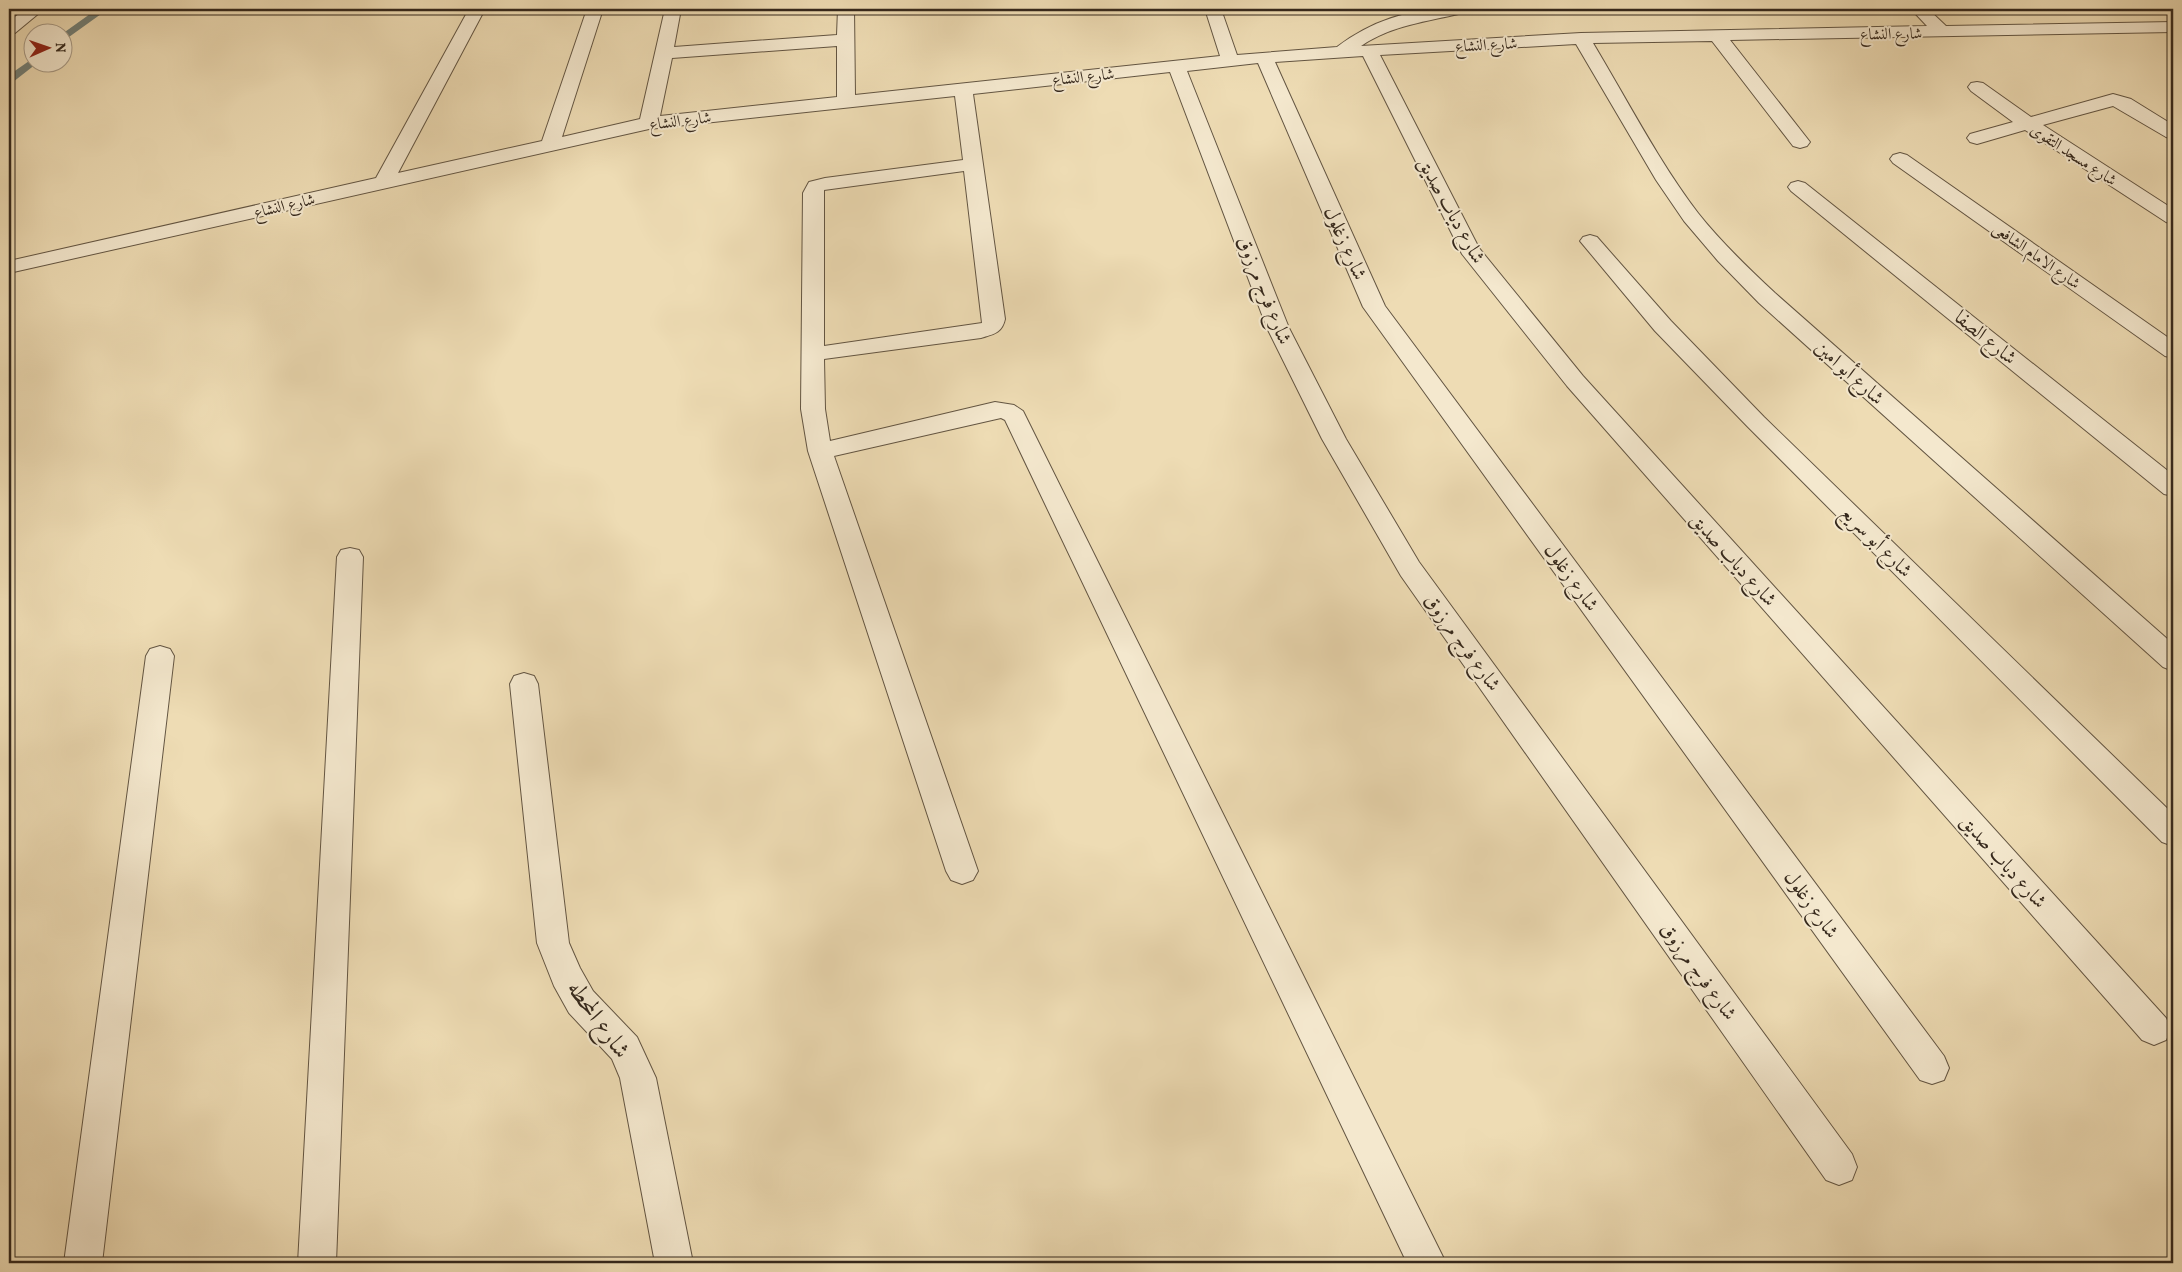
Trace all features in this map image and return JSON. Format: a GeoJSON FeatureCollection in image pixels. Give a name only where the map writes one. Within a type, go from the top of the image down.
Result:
{"type":"FeatureCollection","features":[{"type":"Feature","properties":{"kind":"street"},"geometry":{"type":"LineString","coordinates":[[9,29],[36,9]]}},
{"type":"Feature","properties":{"kind":"street"},"geometry":{"type":"LineString","coordinates":[[384,182],[477,9]]}},
{"type":"Feature","properties":{"kind":"street"},"geometry":{"type":"LineString","coordinates":[[550,145],[595,9]]}},
{"type":"Feature","properties":{"kind":"street"},"geometry":{"type":"LineString","coordinates":[[649,123],[673,9]]}},
{"type":"Feature","properties":{"kind":"street"},"geometry":{"type":"LineString","coordinates":[[846,9],[846,102]]}},
{"type":"Feature","properties":{"kind":"street"},"geometry":{"type":"LineString","coordinates":[[1213,9],[1230,60]]}},
{"type":"Feature","properties":{"kind":"street"},"geometry":{"type":"LineString","coordinates":[[1342,52],[1359,38],[1382,26],[1411,16],[1456,9]]}},
{"type":"Feature","properties":{"kind":"street"},"geometry":{"type":"LineString","coordinates":[[1919,9],[1942,32]]}},
{"type":"Feature","properties":{"kind":"street","name":"شارع النشاع"},"geometry":{"type":"LineString","coordinates":[[9,266],[649,123],[1230,60],[1369,50],[1581,38],[2173,27]]}},
{"type":"Feature","properties":{"kind":"street"},"geometry":{"type":"LineString","coordinates":[[1717,36],[1800,142]]}},
{"type":"Feature","properties":{"kind":"street","name":"شارع أبو امين"},"geometry":{"type":"LineString","coordinates":[[1581,38],[1666,180],[1691,217],[1725,257],[1767,298],[2173,660]]}},
{"type":"Feature","properties":{"kind":"street"},"geometry":{"type":"LineString","coordinates":[[664,53],[846,40]]}},
{"type":"Feature","properties":{"kind":"street","name":"شارع دياب صديق"},"geometry":{"type":"LineString","coordinates":[[1369,50],[1469,250],[1575,381],[2154,1029]]}},
{"type":"Feature","properties":{"kind":"street","name":"شارع زغلول"},"geometry":{"type":"LineString","coordinates":[[1264,57],[1374,307],[1932,1068]]}},
{"type":"Feature","properties":{"kind":"street","name":"شارع فرج مرزوق"},"geometry":{"type":"LineString","coordinates":[[1176,66],[1278,328],[1334,439],[1410,569],[1839,1167]]}},
{"type":"Feature","properties":{"kind":"street","name":"شارع مسجد التقوى"},"geometry":{"type":"LineString","coordinates":[[1977,87],[2028,124],[2173,218]]}},
{"type":"Feature","properties":{"kind":"street"},"geometry":{"type":"LineString","coordinates":[[813,354],[981,331],[992,327],[994,319],[963,89]]}},
{"type":"Feature","properties":{"kind":"street"},"geometry":{"type":"LineString","coordinates":[[1977,138],[2116,100],[2124,102],[2173,133]]}},
{"type":"Feature","properties":{"kind":"street","name":"شارع الامام الشافعى"},"geometry":{"type":"LineString","coordinates":[[1900,159],[2173,351]]}},
{"type":"Feature","properties":{"kind":"street"},"geometry":{"type":"LineString","coordinates":[[962,871],[820,451],[813,409],[813,193],[816,186],[973,164]]}},
{"type":"Feature","properties":{"kind":"street","name":"شارع الصفا"},"geometry":{"type":"LineString","coordinates":[[1798,187],[2173,488]]}},
{"type":"Feature","properties":{"kind":"street","name":"شارع أبو سريع"},"geometry":{"type":"LineString","coordinates":[[1590,241],[1663,326],[1756,422],[2173,832]]}},
{"type":"Feature","properties":{"kind":"street"},"geometry":{"type":"LineString","coordinates":[[820,451],[995,410],[1006,410],[1014,416],[1427,1263]]}},
{"type":"Feature","properties":{"kind":"street"},"geometry":{"type":"LineString","coordinates":[[317,1263],[350,557]]}},
{"type":"Feature","properties":{"kind":"street"},"geometry":{"type":"LineString","coordinates":[[83,1263],[160,656]]}},
{"type":"Feature","properties":{"kind":"street","name":"شارع المحطه"},"geometry":{"type":"LineString","coordinates":[[524,684],[553,943],[566,974],[581,1002],[625,1048],[638,1078],[674,1263]]}},
{"type":"Feature","properties":{"kind":"waterway"},"geometry":{"type":"LineString","coordinates":[[72,32],[103,9]]}},
{"type":"Feature","properties":{"kind":"waterway"},"geometry":{"type":"LineString","coordinates":[[9,80],[22,70]]}}]}
